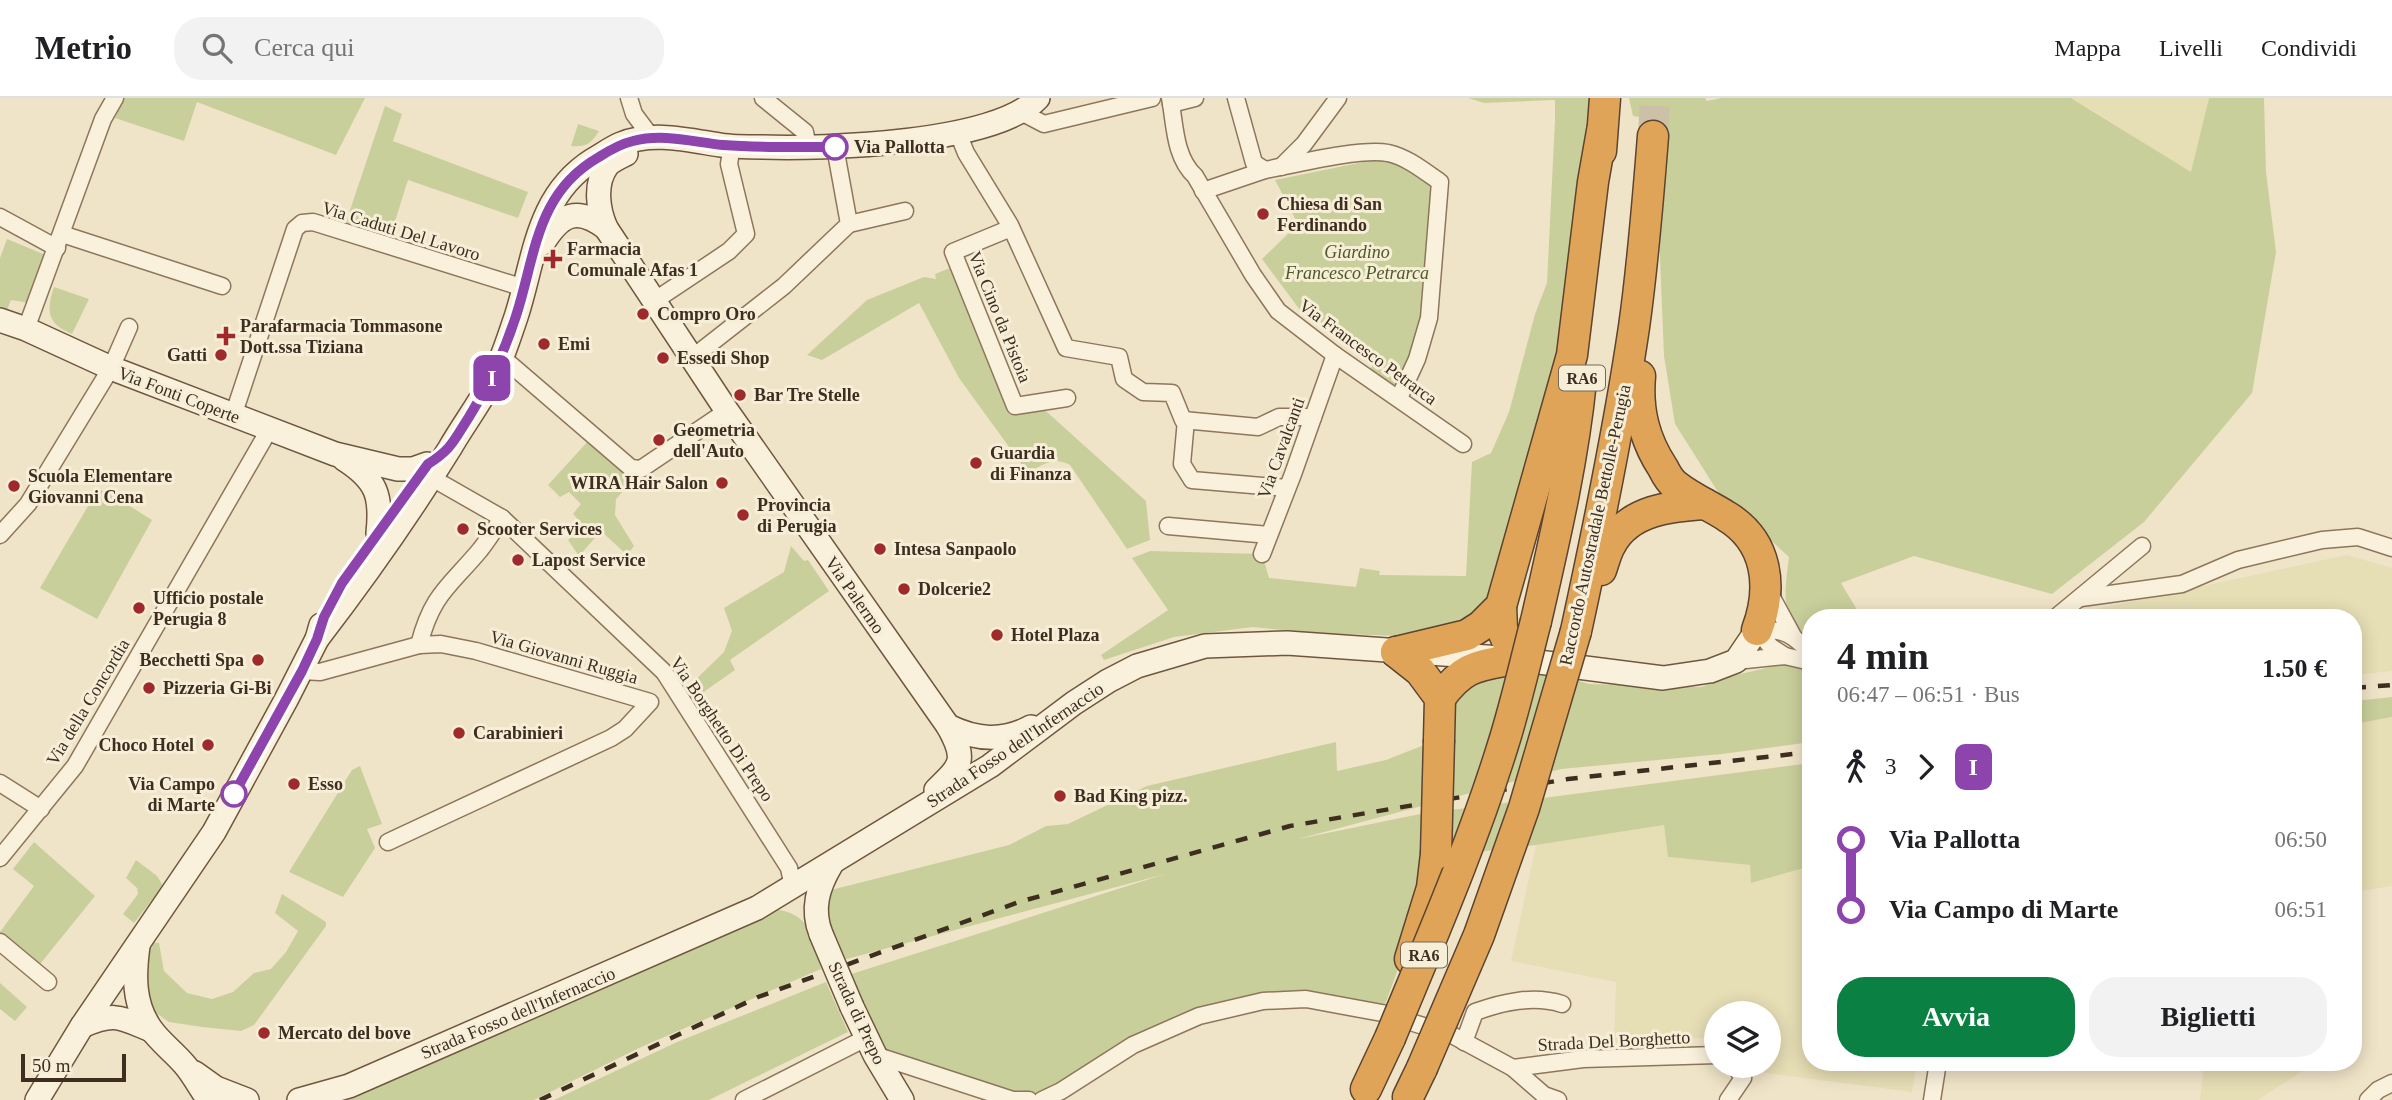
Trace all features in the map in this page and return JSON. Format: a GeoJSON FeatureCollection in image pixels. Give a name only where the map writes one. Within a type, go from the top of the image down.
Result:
{"type":"FeatureCollection","features":[{"type":"Feature","properties":{"kind":"highway","name":"RA6"},"geometry":{"type":"LineString","coordinates":[[1366,1089],[1458,873],[1504,743],[1555,539],[1579,405],[1594,264],[1605,98]]}},
{"type":"Feature","properties":{"kind":"highway"},"geometry":{"type":"LineString","coordinates":[[1385,1047],[1401,985],[1432,888],[1436,854],[1440,698],[1450,684],[1473,667],[1516,659],[1502,629],[1501,606],[1572,355],[1602,131]]}},
{"type":"Feature","properties":{"kind":"highway","name":"Raccordo Autostradale Bettolle-Perugia"},"geometry":{"type":"LineString","coordinates":[[1408,1097],[1479,935],[1524,808],[1581,631],[1634,326],[1653,136]]}},
{"type":"Feature","properties":{"kind":"highway"},"geometry":{"type":"LineString","coordinates":[[1646,222],[1650,276],[1638,393],[1640,415],[1647,440],[1673,484],[1727,516],[1743,529],[1755,544],[1766,586],[1763,612],[1757,630]]}},
{"type":"Feature","properties":{"kind":"highway"},"geometry":{"type":"LineString","coordinates":[[1581,631],[1611,542],[1627,525],[1646,513],[1663,508],[1705,504]]}},
{"type":"Feature","properties":{"kind":"highway"},"geometry":{"type":"LineString","coordinates":[[1396,652],[1466,635],[1481,626],[1501,606]]}},
{"type":"Feature","properties":{"kind":"highway"},"geometry":{"type":"LineString","coordinates":[[1396,652],[1420,671],[1440,698]]}},
{"type":"Feature","properties":{"kind":"main road"},"geometry":{"type":"LineString","coordinates":[[606,228],[600,214],[599,194],[607,166],[623,155],[639,149],[661,145],[698,148],[725,145],[835,147],[878,144],[958,132],[1002,120],[1030,105]]}},
{"type":"Feature","properties":{"kind":"main road"},"geometry":{"type":"LineString","coordinates":[[317,639],[489,385],[501,359],[542,223],[551,202],[567,181],[591,162],[620,145],[652,138],[700,140],[725,145]]}},
{"type":"Feature","properties":{"kind":"main road"},"geometry":{"type":"LineString","coordinates":[[531,264],[558,221],[578,216],[594,219],[606,228]]}},
{"type":"Feature","properties":{"kind":"main road","name":"Via Palermo"},"geometry":{"type":"LineString","coordinates":[[606,228],[727,411],[948,726],[959,748],[957,767],[923,808]]}},
{"type":"Feature","properties":{"kind":"main road","name":"Via Fonti Coperte"},"geometry":{"type":"LineString","coordinates":[[0,320],[111,368],[335,454],[398,469],[436,465]]}},
{"type":"Feature","properties":{"kind":"main road","name":"Via Fonti Coperte"},"geometry":{"type":"LineString","coordinates":[[335,454],[360,469],[373,485],[379,509],[378,533]]}},
{"type":"Feature","properties":{"kind":"main road"},"geometry":{"type":"LineString","coordinates":[[37,1100],[82,1026],[214,832],[302,671],[324,617],[342,583],[378,533],[436,465]]}},
{"type":"Feature","properties":{"kind":"main road"},"geometry":{"type":"LineString","coordinates":[[1736,661],[1757,630]]}},
{"type":"Feature","properties":{"kind":"main road","name":"Strada Fosso dell'Infernaccio"},"geometry":{"type":"LineString","coordinates":[[299,1100],[340,1093],[758,908],[990,766],[1074,703],[1137,666],[1206,646],[1287,643],[1516,659],[1663,678],[1710,671],[1736,661]]}},
{"type":"Feature","properties":{"kind":"main road"},"geometry":{"type":"LineString","coordinates":[[948,726],[977,737],[999,738],[1025,730],[1074,703]]}},
{"type":"Feature","properties":{"kind":"main road","name":"Strada di Prepo"},"geometry":{"type":"LineString","coordinates":[[831,865],[819,888],[816,901],[819,929],[852,1007],[902,1100]]}},
{"type":"Feature","properties":{"kind":"main road"},"geometry":{"type":"LineString","coordinates":[[758,908],[794,908],[810,916],[819,929]]}},
{"type":"Feature","properties":{"kind":"main road"},"geometry":{"type":"LineString","coordinates":[[139,942],[134,973],[136,991],[142,1014],[151,1030],[185,1065],[216,1088],[247,1100]]}},
{"type":"Feature","properties":{"kind":"main road"},"geometry":{"type":"LineString","coordinates":[[82,1026],[104,1017],[122,1018],[151,1030]]}},
{"type":"Feature","properties":{"kind":"main road"},"geometry":{"type":"LineString","coordinates":[[185,1065],[209,1100]]}},
{"type":"Feature","properties":{"kind":"street"},"geometry":{"type":"LineString","coordinates":[[26,329],[103,119],[115,98]]}},
{"type":"Feature","properties":{"kind":"street"},"geometry":{"type":"LineString","coordinates":[[763,98],[804,131],[808,147]]}},
{"type":"Feature","properties":{"kind":"street"},"geometry":{"type":"LineString","coordinates":[[1030,105],[1044,124],[1152,98]]}},
{"type":"Feature","properties":{"kind":"street"},"geometry":{"type":"LineString","coordinates":[[1172,106],[1195,98]]}},
{"type":"Feature","properties":{"kind":"street"},"geometry":{"type":"LineString","coordinates":[[1236,98],[1254,163],[1273,169]]}},
{"type":"Feature","properties":{"kind":"street"},"geometry":{"type":"LineString","coordinates":[[1273,169],[1304,144],[1338,98]]}},
{"type":"Feature","properties":{"kind":"street"},"geometry":{"type":"LineString","coordinates":[[630,101],[634,114],[652,138]]}},
{"type":"Feature","properties":{"kind":"street"},"geometry":{"type":"LineString","coordinates":[[620,145],[626,134],[630,101]]}},
{"type":"Feature","properties":{"kind":"street","name":"Via Francesco Petrarca"},"geometry":{"type":"LineString","coordinates":[[1172,106],[1182,125],[1195,165],[1195,176],[1253,275],[1278,311],[1335,355],[1463,444]]}},
{"type":"Feature","properties":{"kind":"street"},"geometry":{"type":"LineString","coordinates":[[958,132],[966,153],[1012,228],[1066,348],[1119,356],[1124,379],[1143,392],[1172,393],[1183,420],[1258,427],[1279,417],[1313,417]]}},
{"type":"Feature","properties":{"kind":"street"},"geometry":{"type":"LineString","coordinates":[[654,301],[729,251],[746,234],[725,145]]}},
{"type":"Feature","properties":{"kind":"street"},"geometry":{"type":"LineString","coordinates":[[835,147],[849,224]]}},
{"type":"Feature","properties":{"kind":"street"},"geometry":{"type":"LineString","coordinates":[[1203,191],[1273,169],[1369,152],[1389,153],[1408,160],[1440,181],[1430,318],[1418,359],[1399,398]]}},
{"type":"Feature","properties":{"kind":"street"},"geometry":{"type":"LineString","coordinates":[[692,358],[784,286],[849,224],[905,211]]}},
{"type":"Feature","properties":{"kind":"street"},"geometry":{"type":"LineString","coordinates":[[0,217],[60,241],[222,286]]}},
{"type":"Feature","properties":{"kind":"street","name":"Via Caduti Del Lavoro"},"geometry":{"type":"LineString","coordinates":[[233,416],[296,229],[302,223],[313,222],[524,288]]}},
{"type":"Feature","properties":{"kind":"street","name":"Via Cino da Pistoia"},"geometry":{"type":"LineString","coordinates":[[1012,228],[953,252],[1015,406],[1067,398]]}},
{"type":"Feature","properties":{"kind":"street"},"geometry":{"type":"LineString","coordinates":[[0,535],[28,504],[111,368],[129,327]]}},
{"type":"Feature","properties":{"kind":"street","name":"Via Cavalcanti"},"geometry":{"type":"LineString","coordinates":[[1262,554],[1335,355]]}},
{"type":"Feature","properties":{"kind":"street"},"geometry":{"type":"LineString","coordinates":[[501,359],[631,468],[641,469],[727,411]]}},
{"type":"Feature","properties":{"kind":"street"},"geometry":{"type":"LineString","coordinates":[[1186,420],[1182,464],[1192,480],[1287,488]]}},
{"type":"Feature","properties":{"kind":"street","name":"Via della Concordia"},"geometry":{"type":"LineString","coordinates":[[0,858],[75,766],[269,430]]}},
{"type":"Feature","properties":{"kind":"street","name":"Via Borghetto Di Prepo"},"geometry":{"type":"LineString","coordinates":[[436,465],[502,518],[664,672],[789,868],[793,887]]}},
{"type":"Feature","properties":{"kind":"street"},"geometry":{"type":"LineString","coordinates":[[419,645],[429,613],[445,586],[481,549],[502,518]]}},
{"type":"Feature","properties":{"kind":"street"},"geometry":{"type":"LineString","coordinates":[[1168,526],[1269,535]]}},
{"type":"Feature","properties":{"kind":"street"},"geometry":{"type":"LineString","coordinates":[[2081,598],[2182,584],[2238,560],[2322,540],[2358,537],[2392,548]]}},
{"type":"Feature","properties":{"kind":"street"},"geometry":{"type":"LineString","coordinates":[[2066,609],[2142,546]]}},
{"type":"Feature","properties":{"kind":"street"},"geometry":{"type":"LineString","coordinates":[[1766,586],[1794,636],[1802,644]]}},
{"type":"Feature","properties":{"kind":"street"},"geometry":{"type":"LineString","coordinates":[[1757,630],[1780,631],[1794,636]]}},
{"type":"Feature","properties":{"kind":"street","name":"Strada Fosso dell'Infernaccio"},"geometry":{"type":"LineString","coordinates":[[1757,630],[1771,647],[1785,656]]}},
{"type":"Feature","properties":{"kind":"street","name":"Via Giovanni Ruggia"},"geometry":{"type":"LineString","coordinates":[[302,671],[320,672],[419,645],[441,644],[457,646],[650,702],[625,729],[611,738],[388,842]]}},
{"type":"Feature","properties":{"kind":"street","name":"Strada Fosso dell'Infernaccio"},"geometry":{"type":"LineString","coordinates":[[1736,661],[1785,656],[1802,660]]}},
{"type":"Feature","properties":{"kind":"street"},"geometry":{"type":"LineString","coordinates":[[650,702],[673,683]]}},
{"type":"Feature","properties":{"kind":"street"},"geometry":{"type":"LineString","coordinates":[[0,783],[41,808]]}},
{"type":"Feature","properties":{"kind":"street"},"geometry":{"type":"LineString","coordinates":[[0,942],[48,982]]}},
{"type":"Feature","properties":{"kind":"street","name":"Strada Del Borghetto"},"geometry":{"type":"LineString","coordinates":[[1042,1100],[1144,1040],[1199,1016],[1263,1001],[1306,999],[1382,1013],[1452,1035],[1513,1068],[1544,1095],[1559,1100]]}},
{"type":"Feature","properties":{"kind":"street"},"geometry":{"type":"LineString","coordinates":[[1464,1042],[1475,1012],[1505,1002],[1550,1000],[1562,1004]]}},
{"type":"Feature","properties":{"kind":"street"},"geometry":{"type":"LineString","coordinates":[[744,1100],[871,1046],[984,1091],[1013,1100],[1029,1100]]}},
{"type":"Feature","properties":{"kind":"street","name":"Strada Del Borghetto"},"geometry":{"type":"LineString","coordinates":[[1513,1068],[1583,1059],[1704,1055]]}},
{"type":"Feature","properties":{"kind":"street"},"geometry":{"type":"LineString","coordinates":[[1932,1100],[1937,1071]]}},
{"type":"Feature","properties":{"kind":"street"},"geometry":{"type":"LineString","coordinates":[[1728,1100],[1742,1078]]}},
{"type":"Feature","properties":{"kind":"street"},"geometry":{"type":"LineString","coordinates":[[2368,1100],[2378,1090],[2392,1083]]}},
{"type":"Feature","properties":{"kind":"shaded area"},"geometry":{"type":"Polygon","coordinates":[[[2071,98],[2209,98],[2191,173],[2092,110],[2071,98]]]}},
{"type":"Feature","properties":{"kind":"shaded area"},"geometry":{"type":"Polygon","coordinates":[[[2347,555],[2392,568],[2392,671],[2362,674],[2362,609],[2096,609],[2347,555]]]}},
{"type":"Feature","properties":{"kind":"shaded area"},"geometry":{"type":"Polygon","coordinates":[[[2392,717],[2392,886],[2362,891],[2362,723],[2392,717]]]}},
{"type":"Feature","properties":{"kind":"shaded area"},"geometry":{"type":"Polygon","coordinates":[[[1664,825],[1668,857],[1750,865],[1751,883],[1802,869],[1802,1071],[1916,1071],[1912,1092],[1781,1075],[1781,1001],[1704,1001],[1704,1038],[1614,1043],[1616,982],[1511,961],[1536,845],[1664,825]]]}},
{"type":"Feature","properties":{"kind":"shaded area"},"geometry":{"type":"Polygon","coordinates":[[[2203,1071],[2302,1071],[2258,1100],[2200,1100],[2203,1071]]]}},
{"type":"Feature","properties":{"kind":"green space"},"geometry":{"type":"Polygon","coordinates":[[[124,98],[365,98],[336,155],[197,102],[184,141],[115,118],[124,98]]]}},
{"type":"Feature","properties":{"kind":"green space"},"geometry":{"type":"Polygon","coordinates":[[[1468,98],[1595,98],[1572,331],[1504,572],[1480,622],[1428,637],[1313,633],[1253,627],[1174,637],[1104,660],[1101,655],[1168,610],[1132,558],[1150,551],[1262,554],[1269,578],[1356,587],[1360,568],[1380,571],[1379,575],[1466,576],[1472,462],[1491,453],[1509,412],[1535,314],[1547,283],[1555,120],[1555,100],[1484,103],[1468,98]]]}},
{"type":"Feature","properties":{"kind":"green space"},"geometry":{"type":"Polygon","coordinates":[[[1629,98],[1705,98],[1707,101],[1721,98],[2071,98],[2191,172],[2209,98],[2264,98],[2266,172],[2276,252],[2252,393],[2144,522],[2052,594],[1914,556],[1841,583],[1857,609],[1802,609],[1802,636],[1789,615],[1787,605],[1789,557],[1718,492],[1675,424],[1664,356],[1658,209],[1667,121],[1633,116],[1629,98]]]}},
{"type":"Feature","properties":{"kind":"green space"},"geometry":{"type":"Polygon","coordinates":[[[385,106],[402,114],[393,141],[528,192],[518,218],[408,180],[390,237],[346,222],[385,106]]]}},
{"type":"Feature","properties":{"kind":"green space"},"geometry":{"type":"Polygon","coordinates":[[[578,124],[599,131],[588,144],[571,146],[578,124]]]}},
{"type":"Feature","properties":{"kind":"green space","name":"Giardino Francesco Petrarca"},"geometry":{"type":"Polygon","coordinates":[[[1378,159],[1414,171],[1431,186],[1423,317],[1413,356],[1395,386],[1369,371],[1377,359],[1300,310],[1262,259],[1298,224],[1275,180],[1378,159]]]}},
{"type":"Feature","properties":{"kind":"green space"},"geometry":{"type":"Polygon","coordinates":[[[7,239],[48,256],[30,303],[11,300],[7,310],[0,308],[0,258],[7,239]]]}},
{"type":"Feature","properties":{"kind":"green space"},"geometry":{"type":"Polygon","coordinates":[[[950,268],[1013,409],[1038,404],[1146,501],[1150,540],[1127,549],[1070,465],[1053,461],[1028,473],[959,378],[919,303],[822,360],[807,355],[867,300],[924,277],[936,279],[935,274],[950,268]]]}},
{"type":"Feature","properties":{"kind":"green space"},"geometry":{"type":"Polygon","coordinates":[[[54,287],[89,299],[72,334],[58,326],[51,316],[50,303],[54,287]]]}},
{"type":"Feature","properties":{"kind":"green space"},"geometry":{"type":"Polygon","coordinates":[[[590,439],[621,464],[632,481],[616,499],[615,515],[634,546],[627,555],[601,531],[579,556],[568,540],[584,526],[573,514],[581,504],[569,492],[560,497],[548,485],[590,439]]]}},
{"type":"Feature","properties":{"kind":"green space"},"geometry":{"type":"Polygon","coordinates":[[[98,489],[152,520],[97,619],[40,588],[98,489]]]}},
{"type":"Feature","properties":{"kind":"green space"},"geometry":{"type":"Polygon","coordinates":[[[791,546],[804,561],[808,560],[829,591],[730,660],[735,670],[705,691],[696,702],[687,688],[724,652],[732,631],[724,608],[784,572],[791,546]]]}},
{"type":"Feature","properties":{"kind":"green space"},"geometry":{"type":"Polygon","coordinates":[[[1787,663],[1802,667],[1802,743],[1722,754],[1561,769],[1298,839],[1420,814],[1802,764],[1802,869],[1751,883],[1750,865],[1668,857],[1664,825],[1536,845],[1427,858],[1407,944],[1382,1013],[1306,999],[1199,1016],[1042,1100],[875,1055],[839,978],[1165,874],[843,960],[826,924],[827,891],[1009,845],[1046,826],[1068,824],[1147,786],[1336,742],[1337,771],[1386,760],[1447,736],[1450,701],[1469,677],[1541,669],[1589,684],[1701,687],[1732,676],[1787,663]]]}},
{"type":"Feature","properties":{"kind":"green space"},"geometry":{"type":"Polygon","coordinates":[[[2392,697],[2392,717],[2362,723],[2362,700],[2392,697]]]}},
{"type":"Feature","properties":{"kind":"green space"},"geometry":{"type":"Polygon","coordinates":[[[360,766],[382,824],[367,829],[375,848],[343,897],[289,872],[352,770],[360,766]]]}},
{"type":"Feature","properties":{"kind":"green space"},"geometry":{"type":"Polygon","coordinates":[[[34,842],[95,896],[36,969],[0,935],[34,886],[13,869],[34,842]]]}},
{"type":"Feature","properties":{"kind":"green space"},"geometry":{"type":"Polygon","coordinates":[[[136,860],[157,876],[163,886],[134,923],[123,914],[138,894],[137,888],[126,878],[136,860]]]}},
{"type":"Feature","properties":{"kind":"green space"},"geometry":{"type":"Polygon","coordinates":[[[282,894],[326,922],[326,926],[254,1025],[241,1031],[202,1027],[169,1022],[156,1013],[144,997],[144,942],[159,943],[164,971],[187,993],[212,999],[233,992],[254,973],[271,969],[286,952],[298,931],[275,913],[282,894]]]}},
{"type":"Feature","properties":{"kind":"green space"},"geometry":{"type":"Polygon","coordinates":[[[779,910],[790,913],[805,924],[813,939],[821,969],[639,1048],[534,1100],[348,1100],[378,1079],[756,913],[779,910]]]}},
{"type":"Feature","properties":{"kind":"green space"},"geometry":{"type":"Polygon","coordinates":[[[826,982],[848,1032],[709,1100],[554,1100],[677,1042],[826,982]]]}},
{"type":"Feature","properties":{"kind":"green space"},"geometry":{"type":"Polygon","coordinates":[[[0,983],[27,1007],[15,1021],[0,1009],[0,983]]]}},
{"type":"Feature","properties":{"kind":"tunnel"},"geometry":{"type":"LineString","coordinates":[[1653,136],[1655,98]]}},
{"type":"Feature","properties":{"kind":"railway"},"geometry":{"type":"LineString","coordinates":[[2362,687],[2392,685]]}},
{"type":"Feature","properties":{"kind":"railway"},"geometry":{"type":"LineString","coordinates":[[540,1100],[758,997],[1019,902],[1290,826],[1568,779],[1802,753]]}},
{"type":"Feature","properties":{"kind":"bus line","name":"I"},"geometry":{"type":"LineString","coordinates":[[234,794],[302,671],[324,617],[342,583],[428,464],[447,452],[489,385],[516,316],[538,233],[551,202],[567,181],[591,162],[634,140],[652,138],[700,140],[738,146],[835,147]]}},
{"type":"Feature","properties":{"kind":"place","name":"Via Pallotta"},"geometry":{"type":"Point","coordinates":[835,147]}},
{"type":"Feature","properties":{"kind":"place","name":"Chiesa di San Ferdinando"},"geometry":{"type":"Point","coordinates":[1263,214]}},
{"type":"Feature","properties":{"kind":"place","name":"Farmacia Comunale Afas 1"},"geometry":{"type":"Point","coordinates":[553,259]}},
{"type":"Feature","properties":{"kind":"place","name":"Compro Oro"},"geometry":{"type":"Point","coordinates":[643,314]}},
{"type":"Feature","properties":{"kind":"place","name":"Parafarmacia Tommasone Dott.ssa Tiziana"},"geometry":{"type":"Point","coordinates":[226,336]}},
{"type":"Feature","properties":{"kind":"place","name":"Emi"},"geometry":{"type":"Point","coordinates":[544,344]}},
{"type":"Feature","properties":{"kind":"place","name":"Gatti"},"geometry":{"type":"Point","coordinates":[221,355]}},
{"type":"Feature","properties":{"kind":"place","name":"Essedi Shop"},"geometry":{"type":"Point","coordinates":[663,358]}},
{"type":"Feature","properties":{"kind":"place","name":"Bar Tre Stelle"},"geometry":{"type":"Point","coordinates":[740,395]}},
{"type":"Feature","properties":{"kind":"place","name":"Geometria dell'Auto"},"geometry":{"type":"Point","coordinates":[659,440]}},
{"type":"Feature","properties":{"kind":"place","name":"Guardia di Finanza"},"geometry":{"type":"Point","coordinates":[976,463]}},
{"type":"Feature","properties":{"kind":"place","name":"WIRA Hair Salon"},"geometry":{"type":"Point","coordinates":[722,483]}},
{"type":"Feature","properties":{"kind":"place","name":"Scuola Elementare Giovanni Cena"},"geometry":{"type":"Point","coordinates":[14,486]}},
{"type":"Feature","properties":{"kind":"place","name":"Provincia di Perugia"},"geometry":{"type":"Point","coordinates":[743,515]}},
{"type":"Feature","properties":{"kind":"place","name":"Scooter Services"},"geometry":{"type":"Point","coordinates":[463,529]}},
{"type":"Feature","properties":{"kind":"place","name":"Intesa Sanpaolo"},"geometry":{"type":"Point","coordinates":[880,549]}},
{"type":"Feature","properties":{"kind":"place","name":"Lapost Service"},"geometry":{"type":"Point","coordinates":[518,560]}},
{"type":"Feature","properties":{"kind":"place","name":"Dolcerie2"},"geometry":{"type":"Point","coordinates":[904,589]}},
{"type":"Feature","properties":{"kind":"place","name":"Ufficio postale Perugia 8"},"geometry":{"type":"Point","coordinates":[139,608]}},
{"type":"Feature","properties":{"kind":"place","name":"Hotel Plaza"},"geometry":{"type":"Point","coordinates":[997,635]}},
{"type":"Feature","properties":{"kind":"place","name":"Becchetti Spa"},"geometry":{"type":"Point","coordinates":[258,660]}},
{"type":"Feature","properties":{"kind":"place","name":"Pizzeria Gi-Bi"},"geometry":{"type":"Point","coordinates":[149,688]}},
{"type":"Feature","properties":{"kind":"place","name":"Carabinieri"},"geometry":{"type":"Point","coordinates":[459,733]}},
{"type":"Feature","properties":{"kind":"place","name":"Choco Hotel"},"geometry":{"type":"Point","coordinates":[208,745]}},
{"type":"Feature","properties":{"kind":"place","name":"Esso"},"geometry":{"type":"Point","coordinates":[294,784]}},
{"type":"Feature","properties":{"kind":"place","name":"Via Campo di Marte"},"geometry":{"type":"Point","coordinates":[234,794]}},
{"type":"Feature","properties":{"kind":"place","name":"Bad King pizz."},"geometry":{"type":"Point","coordinates":[1060,796]}},
{"type":"Feature","properties":{"kind":"place","name":"Mercato del bove"},"geometry":{"type":"Point","coordinates":[264,1033]}}]}
